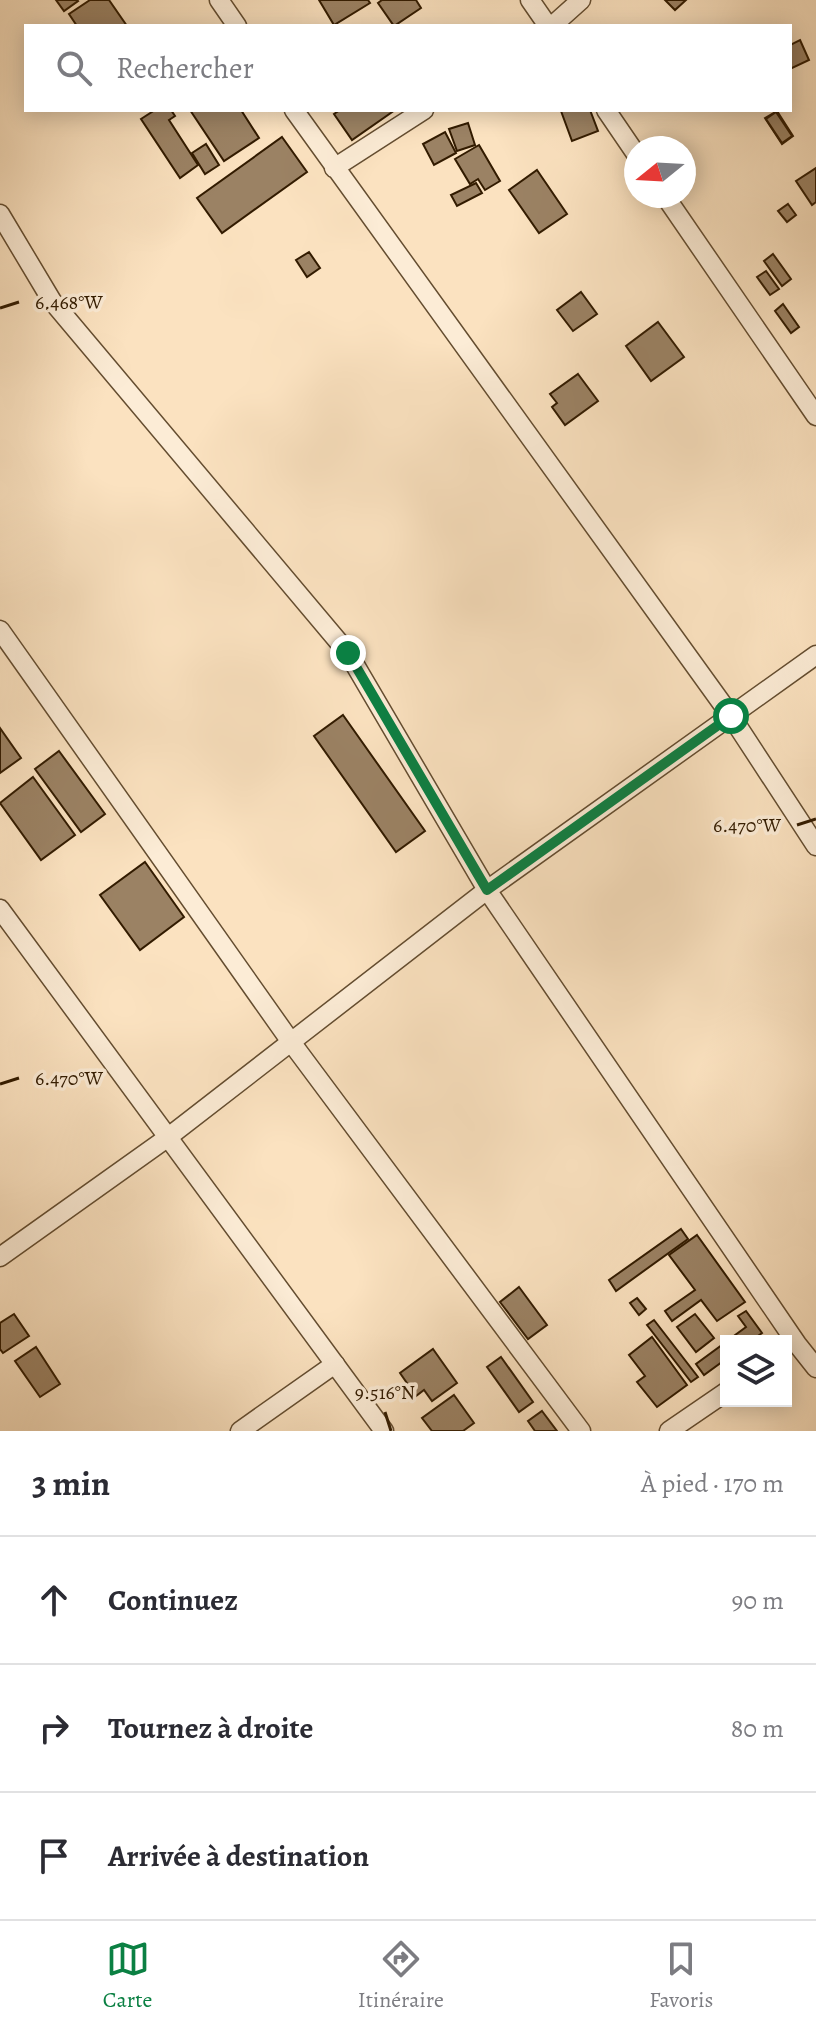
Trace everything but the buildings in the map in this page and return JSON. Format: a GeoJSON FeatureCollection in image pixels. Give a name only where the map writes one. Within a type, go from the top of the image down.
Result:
{"type":"FeatureCollection","features":[{"type":"Feature","properties":{"kind":"street"},"geometry":{"type":"LineString","coordinates":[[219,0],[236,24]]}},
{"type":"Feature","properties":{"kind":"street"},"geometry":{"type":"LineString","coordinates":[[530,0],[548,24]]}},
{"type":"Feature","properties":{"kind":"street"},"geometry":{"type":"LineString","coordinates":[[552,24],[581,0]]}},
{"type":"Feature","properties":{"kind":"street"},"geometry":{"type":"LineString","coordinates":[[295,112],[731,716],[816,846]]}},
{"type":"Feature","properties":{"kind":"street"},"geometry":{"type":"LineString","coordinates":[[334,168],[421,112]]}},
{"type":"Feature","properties":{"kind":"street"},"geometry":{"type":"LineString","coordinates":[[607,112],[624,136]]}},
{"type":"Feature","properties":{"kind":"street"},"geometry":{"type":"LineString","coordinates":[[673,208],[816,416]]}},
{"type":"Feature","properties":{"kind":"street"},"geometry":{"type":"LineString","coordinates":[[0,214],[52,301],[348,653],[487,890],[783,1335]]}},
{"type":"Feature","properties":{"kind":"street"},"geometry":{"type":"LineString","coordinates":[[0,630],[291,1042],[581,1431]]}},
{"type":"Feature","properties":{"kind":"street"},"geometry":{"type":"LineString","coordinates":[[0,1257],[167,1138],[487,890],[816,655]]}},
{"type":"Feature","properties":{"kind":"street"},"geometry":{"type":"LineString","coordinates":[[1,912],[384,1431]]}},
{"type":"Feature","properties":{"kind":"street"},"geometry":{"type":"LineString","coordinates":[[792,1348],[816,1368]]}},
{"type":"Feature","properties":{"kind":"street"},"geometry":{"type":"LineString","coordinates":[[240,1431],[335,1364]]}},
{"type":"Feature","properties":{"kind":"street"},"geometry":{"type":"LineString","coordinates":[[669,1431],[720,1396]]}},
{"type":"Feature","properties":{"kind":"route"},"geometry":{"type":"LineString","coordinates":[[348,653],[487,890],[731,716]]}}]}
